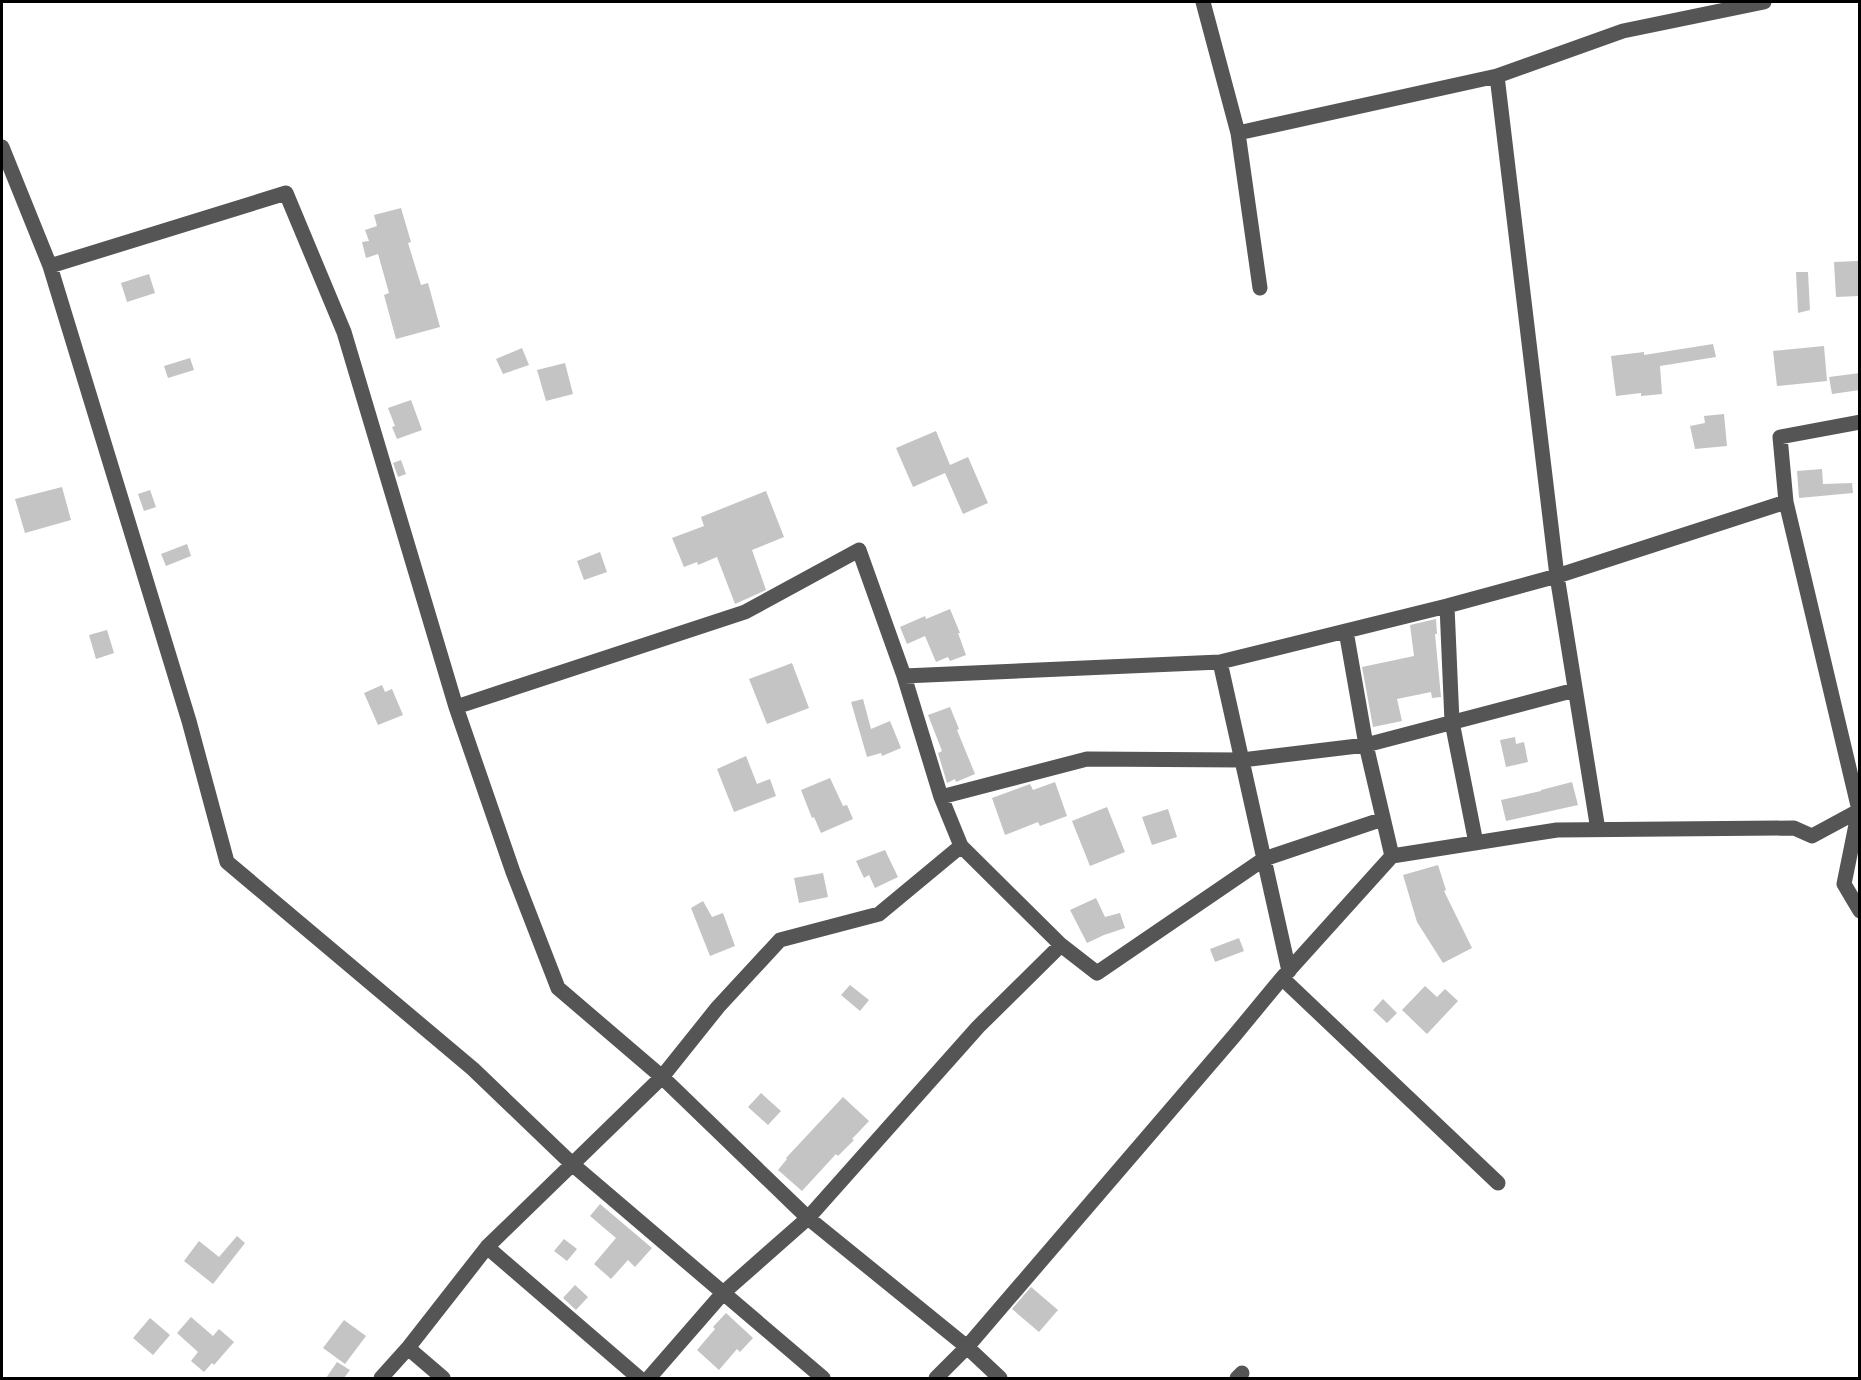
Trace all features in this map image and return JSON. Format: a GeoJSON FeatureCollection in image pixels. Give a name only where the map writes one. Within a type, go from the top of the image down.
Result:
{"type":"FeatureCollection","features":[{"type":"Feature","properties":{"kind":"street"},"geometry":{"type":"LineString","coordinates":[[1203,2],[1238,133],[1260,288]]}},
{"type":"Feature","properties":{"kind":"street"},"geometry":{"type":"LineString","coordinates":[[1238,133],[1497,76],[1623,31],[1764,2]]}},
{"type":"Feature","properties":{"kind":"street"},"geometry":{"type":"LineString","coordinates":[[1497,76],[1557,576],[1598,830]]}},
{"type":"Feature","properties":{"kind":"street"},"geometry":{"type":"LineString","coordinates":[[2,147],[50,266],[189,721],[227,862],[473,1069],[572,1164],[823,1378]]}},
{"type":"Feature","properties":{"kind":"street"},"geometry":{"type":"LineString","coordinates":[[50,266],[286,193],[344,332],[456,707],[513,872],[558,988],[662,1077],[808,1218],[967,1347],[1000,1378]]}},
{"type":"Feature","properties":{"kind":"street"},"geometry":{"type":"LineString","coordinates":[[1860,422],[1780,437],[1785,502],[1859,810],[1844,884],[1860,911]]}},
{"type":"Feature","properties":{"kind":"street"},"geometry":{"type":"LineString","coordinates":[[904,676],[1220,662],[1447,606],[1557,576],[1785,502]]}},
{"type":"Feature","properties":{"kind":"street"},"geometry":{"type":"LineString","coordinates":[[456,707],[745,612],[859,550],[904,676],[941,797],[961,846],[1061,945],[1097,973],[1264,860],[1383,819]]}},
{"type":"Feature","properties":{"kind":"street"},"geometry":{"type":"LineString","coordinates":[[1447,606],[1452,722],[1476,843]]}},
{"type":"Feature","properties":{"kind":"street"},"geometry":{"type":"LineString","coordinates":[[1346,631],[1366,745],[1392,856]]}},
{"type":"Feature","properties":{"kind":"street"},"geometry":{"type":"LineString","coordinates":[[1220,662],[1264,860],[1285,974],[1498,1183]]}},
{"type":"Feature","properties":{"kind":"street"},"geometry":{"type":"LineString","coordinates":[[941,797],[1087,759],[1242,760],[1366,745],[1575,690]]}},
{"type":"Feature","properties":{"kind":"street"},"geometry":{"type":"LineString","coordinates":[[936,1378],[967,1347],[1285,974],[1392,856],[1557,830],[1794,828],[1812,836],[1859,810]]}},
{"type":"Feature","properties":{"kind":"street"},"geometry":{"type":"LineString","coordinates":[[381,1378],[408,1348],[487,1247],[662,1077],[718,1007],[780,940],[879,914],[961,846]]}},
{"type":"Feature","properties":{"kind":"street"},"geometry":{"type":"LineString","coordinates":[[649,1378],[723,1293],[808,1218],[978,1027],[1061,945]]}},
{"type":"Feature","properties":{"kind":"street"},"geometry":{"type":"LineString","coordinates":[[487,1247],[639,1378]]}},
{"type":"Feature","properties":{"kind":"street"},"geometry":{"type":"LineString","coordinates":[[408,1348],[443,1378]]}},
{"type":"Feature","properties":{"kind":"building"},"geometry":{"type":"Polygon","coordinates":[[[401,208],[411,242],[408,243],[421,285],[428,283],[440,327],[396,339],[384,295],[389,293],[378,254],[366,258],[362,242],[369,241],[365,230],[377,226],[374,215],[401,208]]]}},
{"type":"Feature","properties":{"kind":"building"},"geometry":{"type":"Polygon","coordinates":[[[1858,261],[1859,296],[1836,297],[1834,262],[1858,261]]]}},
{"type":"Feature","properties":{"kind":"building"},"geometry":{"type":"Polygon","coordinates":[[[1796,272],[1808,272],[1810,310],[1798,313],[1796,272]]]}},
{"type":"Feature","properties":{"kind":"building"},"geometry":{"type":"Polygon","coordinates":[[[149,274],[155,293],[127,302],[121,283],[149,274]]]}},
{"type":"Feature","properties":{"kind":"building"},"geometry":{"type":"Polygon","coordinates":[[[1713,344],[1716,357],[1660,366],[1662,394],[1641,396],[1641,393],[1616,396],[1611,356],[1644,352],[1644,355],[1713,344]]]}},
{"type":"Feature","properties":{"kind":"building"},"geometry":{"type":"Polygon","coordinates":[[[1824,346],[1827,381],[1777,386],[1773,351],[1824,346]]]}},
{"type":"Feature","properties":{"kind":"building"},"geometry":{"type":"Polygon","coordinates":[[[522,348],[529,365],[503,374],[496,359],[522,348]]]}},
{"type":"Feature","properties":{"kind":"building"},"geometry":{"type":"Polygon","coordinates":[[[190,358],[194,370],[168,378],[164,366],[190,358]]]}},
{"type":"Feature","properties":{"kind":"building"},"geometry":{"type":"Polygon","coordinates":[[[565,363],[573,394],[546,401],[537,370],[565,363]]]}},
{"type":"Feature","properties":{"kind":"building"},"geometry":{"type":"Polygon","coordinates":[[[1860,373],[1860,390],[1832,394],[1829,377],[1860,373]]]}},
{"type":"Feature","properties":{"kind":"building"},"geometry":{"type":"Polygon","coordinates":[[[411,400],[422,430],[397,439],[388,408],[411,400]]]}},
{"type":"Feature","properties":{"kind":"building"},"geometry":{"type":"Polygon","coordinates":[[[1724,414],[1727,446],[1695,449],[1690,426],[1705,423],[1704,416],[1724,414]]]}},
{"type":"Feature","properties":{"kind":"building"},"geometry":{"type":"Polygon","coordinates":[[[936,431],[950,465],[968,457],[988,503],[963,514],[945,473],[913,487],[896,448],[936,431]]]}},
{"type":"Feature","properties":{"kind":"building"},"geometry":{"type":"Polygon","coordinates":[[[401,460],[406,474],[398,477],[393,463],[401,460]]]}},
{"type":"Feature","properties":{"kind":"building"},"geometry":{"type":"Polygon","coordinates":[[[1822,469],[1823,484],[1852,483],[1853,493],[1799,498],[1797,471],[1822,469]]]}},
{"type":"Feature","properties":{"kind":"building"},"geometry":{"type":"Polygon","coordinates":[[[62,487],[71,520],[25,533],[15,499],[62,487]]]}},
{"type":"Feature","properties":{"kind":"building"},"geometry":{"type":"Polygon","coordinates":[[[150,490],[156,507],[144,511],[138,494],[150,490]]]}},
{"type":"Feature","properties":{"kind":"building"},"geometry":{"type":"Polygon","coordinates":[[[766,491],[784,537],[752,550],[766,590],[735,604],[717,557],[698,565],[697,562],[684,567],[672,538],[704,526],[701,517],[766,491]]]}},
{"type":"Feature","properties":{"kind":"building"},"geometry":{"type":"Polygon","coordinates":[[[187,544],[191,556],[166,566],[161,554],[187,544]]]}},
{"type":"Feature","properties":{"kind":"building"},"geometry":{"type":"Polygon","coordinates":[[[600,552],[607,572],[584,580],[577,561],[600,552]]]}},
{"type":"Feature","properties":{"kind":"building"},"geometry":{"type":"Polygon","coordinates":[[[950,609],[966,655],[950,661],[948,657],[936,662],[925,636],[907,644],[900,627],[925,616],[926,619],[950,609]]]}},
{"type":"Feature","properties":{"kind":"building"},"geometry":{"type":"Polygon","coordinates":[[[1436,619],[1437,634],[1435,634],[1441,697],[1432,698],[1431,692],[1397,699],[1402,721],[1373,727],[1362,667],[1414,656],[1410,625],[1436,619]]]}},
{"type":"Feature","properties":{"kind":"building"},"geometry":{"type":"Polygon","coordinates":[[[107,630],[114,653],[96,659],[89,635],[107,630]]]}},
{"type":"Feature","properties":{"kind":"building"},"geometry":{"type":"Polygon","coordinates":[[[792,663],[809,708],[767,724],[749,679],[792,663]]]}},
{"type":"Feature","properties":{"kind":"building"},"geometry":{"type":"Polygon","coordinates":[[[382,685],[385,692],[392,689],[403,715],[378,725],[364,693],[382,685]]]}},
{"type":"Feature","properties":{"kind":"building"},"geometry":{"type":"Polygon","coordinates":[[[863,699],[871,729],[890,721],[901,748],[882,756],[881,753],[867,757],[851,702],[863,699]]]}},
{"type":"Feature","properties":{"kind":"building"},"geometry":{"type":"Polygon","coordinates":[[[950,707],[975,774],[956,782],[955,779],[947,783],[938,753],[942,751],[928,715],[950,707]]]}},
{"type":"Feature","properties":{"kind":"building"},"geometry":{"type":"Polygon","coordinates":[[[1515,737],[1516,744],[1524,742],[1528,762],[1506,767],[1500,740],[1515,737]]]}},
{"type":"Feature","properties":{"kind":"building"},"geometry":{"type":"Polygon","coordinates":[[[746,756],[757,784],[770,779],[776,796],[734,812],[717,769],[746,756]]]}},
{"type":"Feature","properties":{"kind":"building"},"geometry":{"type":"Polygon","coordinates":[[[830,778],[843,806],[847,805],[853,819],[821,833],[814,817],[812,818],[801,790],[830,778]]]}},
{"type":"Feature","properties":{"kind":"building"},"geometry":{"type":"Polygon","coordinates":[[[1055,782],[1067,816],[1040,826],[1038,822],[1005,835],[992,798],[1030,784],[1033,790],[1055,782]]]}},
{"type":"Feature","properties":{"kind":"building"},"geometry":{"type":"Polygon","coordinates":[[[1572,782],[1578,805],[1506,821],[1501,800],[1572,782]]]}},
{"type":"Feature","properties":{"kind":"building"},"geometry":{"type":"Polygon","coordinates":[[[1107,807],[1125,852],[1090,866],[1072,821],[1107,807]]]}},
{"type":"Feature","properties":{"kind":"building"},"geometry":{"type":"Polygon","coordinates":[[[1168,809],[1177,837],[1152,845],[1142,817],[1168,809]]]}},
{"type":"Feature","properties":{"kind":"building"},"geometry":{"type":"Polygon","coordinates":[[[885,850],[898,877],[875,888],[869,875],[864,878],[856,861],[885,850]]]}},
{"type":"Feature","properties":{"kind":"building"},"geometry":{"type":"Polygon","coordinates":[[[1438,865],[1446,890],[1444,891],[1472,948],[1443,963],[1417,922],[1403,875],[1438,865]]]}},
{"type":"Feature","properties":{"kind":"building"},"geometry":{"type":"Polygon","coordinates":[[[823,873],[828,897],[799,903],[794,878],[823,873]]]}},
{"type":"Feature","properties":{"kind":"building"},"geometry":{"type":"Polygon","coordinates":[[[1096,898],[1105,917],[1120,913],[1125,928],[1087,943],[1070,910],[1096,898]]]}},
{"type":"Feature","properties":{"kind":"building"},"geometry":{"type":"Polygon","coordinates":[[[703,901],[712,917],[723,913],[735,946],[710,956],[691,908],[703,901]]]}},
{"type":"Feature","properties":{"kind":"building"},"geometry":{"type":"Polygon","coordinates":[[[1239,938],[1244,951],[1215,962],[1210,949],[1239,938]]]}},
{"type":"Feature","properties":{"kind":"building"},"geometry":{"type":"Polygon","coordinates":[[[850,985],[869,1000],[860,1011],[841,995],[850,985]]]}},
{"type":"Feature","properties":{"kind":"building"},"geometry":{"type":"Polygon","coordinates":[[[1425,986],[1437,997],[1445,989],[1458,1001],[1427,1034],[1402,1010],[1425,986]]]}},
{"type":"Feature","properties":{"kind":"building"},"geometry":{"type":"Polygon","coordinates":[[[1383,999],[1397,1013],[1387,1023],[1373,1010],[1383,999]]]}},
{"type":"Feature","properties":{"kind":"building"},"geometry":{"type":"Polygon","coordinates":[[[761,1093],[781,1111],[768,1125],[748,1107],[761,1093]]]}},
{"type":"Feature","properties":{"kind":"building"},"geometry":{"type":"Polygon","coordinates":[[[843,1097],[869,1121],[852,1139],[854,1140],[838,1156],[836,1154],[802,1191],[778,1170],[786,1158],[843,1097]]]}},
{"type":"Feature","properties":{"kind":"building"},"geometry":{"type":"Polygon","coordinates":[[[600,1204],[652,1248],[635,1267],[628,1260],[611,1279],[594,1264],[616,1238],[590,1216],[600,1204]]]}},
{"type":"Feature","properties":{"kind":"building"},"geometry":{"type":"Polygon","coordinates":[[[237,1236],[245,1243],[213,1284],[184,1261],[199,1241],[219,1257],[237,1236]]]}},
{"type":"Feature","properties":{"kind":"building"},"geometry":{"type":"Polygon","coordinates":[[[564,1239],[577,1249],[567,1261],[554,1251],[564,1239]]]}},
{"type":"Feature","properties":{"kind":"building"},"geometry":{"type":"Polygon","coordinates":[[[575,1285],[588,1297],[576,1310],[563,1298],[575,1285]]]}},
{"type":"Feature","properties":{"kind":"building"},"geometry":{"type":"Polygon","coordinates":[[[1031,1287],[1058,1310],[1039,1332],[1012,1309],[1031,1287]]]}},
{"type":"Feature","properties":{"kind":"building"},"geometry":{"type":"Polygon","coordinates":[[[726,1313],[753,1338],[740,1352],[737,1349],[719,1370],[697,1350],[726,1313]]]}},
{"type":"Feature","properties":{"kind":"building"},"geometry":{"type":"Polygon","coordinates":[[[191,1317],[213,1336],[219,1329],[234,1342],[214,1365],[212,1363],[204,1372],[191,1361],[198,1352],[177,1333],[191,1317]]]}},
{"type":"Feature","properties":{"kind":"building"},"geometry":{"type":"Polygon","coordinates":[[[150,1318],[170,1335],[153,1355],[133,1338],[150,1318]]]}},
{"type":"Feature","properties":{"kind":"building"},"geometry":{"type":"Polygon","coordinates":[[[344,1320],[366,1336],[345,1364],[323,1348],[344,1320]]]}},
{"type":"Feature","properties":{"kind":"building"},"geometry":{"type":"Polygon","coordinates":[[[337,1362],[350,1370],[344,1378],[326,1378],[337,1362]]]}}]}
